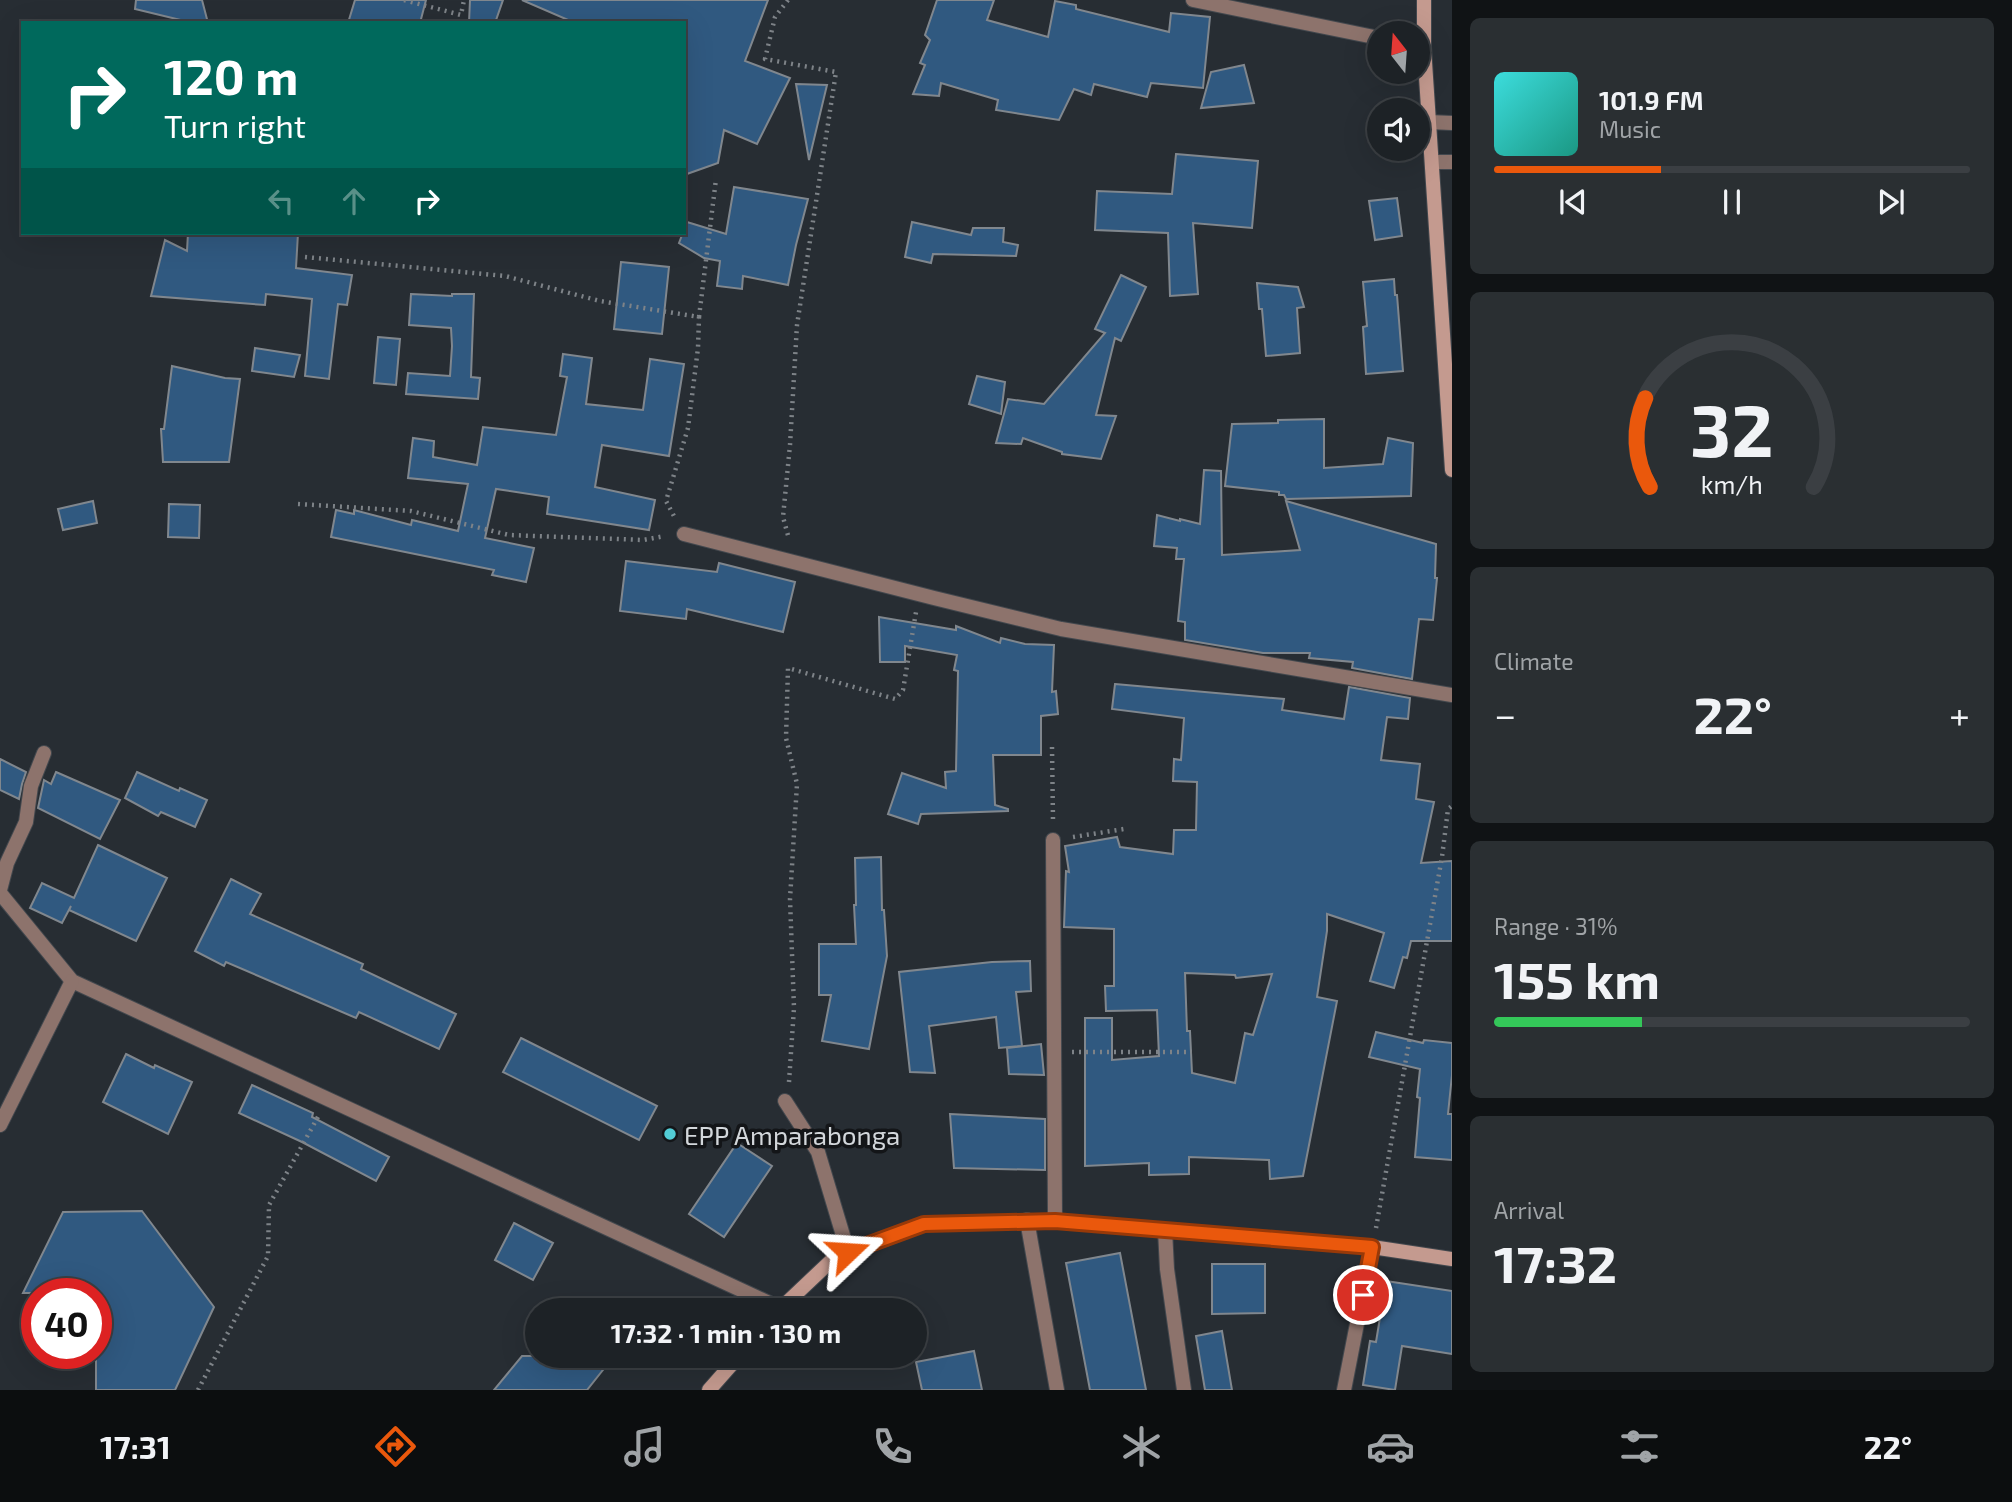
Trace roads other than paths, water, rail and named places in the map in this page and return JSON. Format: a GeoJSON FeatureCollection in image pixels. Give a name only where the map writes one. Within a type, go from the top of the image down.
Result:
{"type":"FeatureCollection","features":[{"type":"Feature","properties":{"kind":"street"},"geometry":{"type":"LineString","coordinates":[[1193,0],[1367,36]]}},
{"type":"Feature","properties":{"kind":"street"},"geometry":{"type":"LineString","coordinates":[[1423,21],[1424,0]]}},
{"type":"Feature","properties":{"kind":"street"},"geometry":{"type":"LineString","coordinates":[[1430,122],[1452,123]]}},
{"type":"Feature","properties":{"kind":"street"},"geometry":{"type":"LineString","coordinates":[[1430,135],[1452,470]]}},
{"type":"Feature","properties":{"kind":"street"},"geometry":{"type":"LineString","coordinates":[[1432,162],[1452,162]]}},
{"type":"Feature","properties":{"kind":"street"},"geometry":{"type":"LineString","coordinates":[[684,534],[1061,628],[1452,695]]}},
{"type":"Feature","properties":{"kind":"street"},"geometry":{"type":"LineString","coordinates":[[44,753],[31,786],[26,822],[7,863],[0,891],[72,981],[755,1298]]}},
{"type":"Feature","properties":{"kind":"street"},"geometry":{"type":"LineString","coordinates":[[1053,840],[1055,1221]]}},
{"type":"Feature","properties":{"kind":"street"},"geometry":{"type":"LineString","coordinates":[[0,1125],[72,981]]}},
{"type":"Feature","properties":{"kind":"street"},"geometry":{"type":"LineString","coordinates":[[785,1101],[818,1152],[848,1252]]}},
{"type":"Feature","properties":{"kind":"street"},"geometry":{"type":"LineString","coordinates":[[1027,1220],[1057,1390]]}},
{"type":"Feature","properties":{"kind":"street"},"geometry":{"type":"LineString","coordinates":[[791,1298],[833,1259],[924,1224],[1055,1221],[1372,1247],[1452,1259]]}},
{"type":"Feature","properties":{"kind":"street"},"geometry":{"type":"LineString","coordinates":[[1165,1230],[1167,1269],[1184,1390]]}},
{"type":"Feature","properties":{"kind":"street"},"geometry":{"type":"LineString","coordinates":[[1344,1390],[1372,1247]]}},
{"type":"Feature","properties":{"kind":"street"},"geometry":{"type":"LineString","coordinates":[[709,1390],[728,1368]]}},
{"type":"Feature","properties":{"kind":"place","name":"EPP Amparabonga"},"geometry":{"type":"Point","coordinates":[670,1134]}}]}
